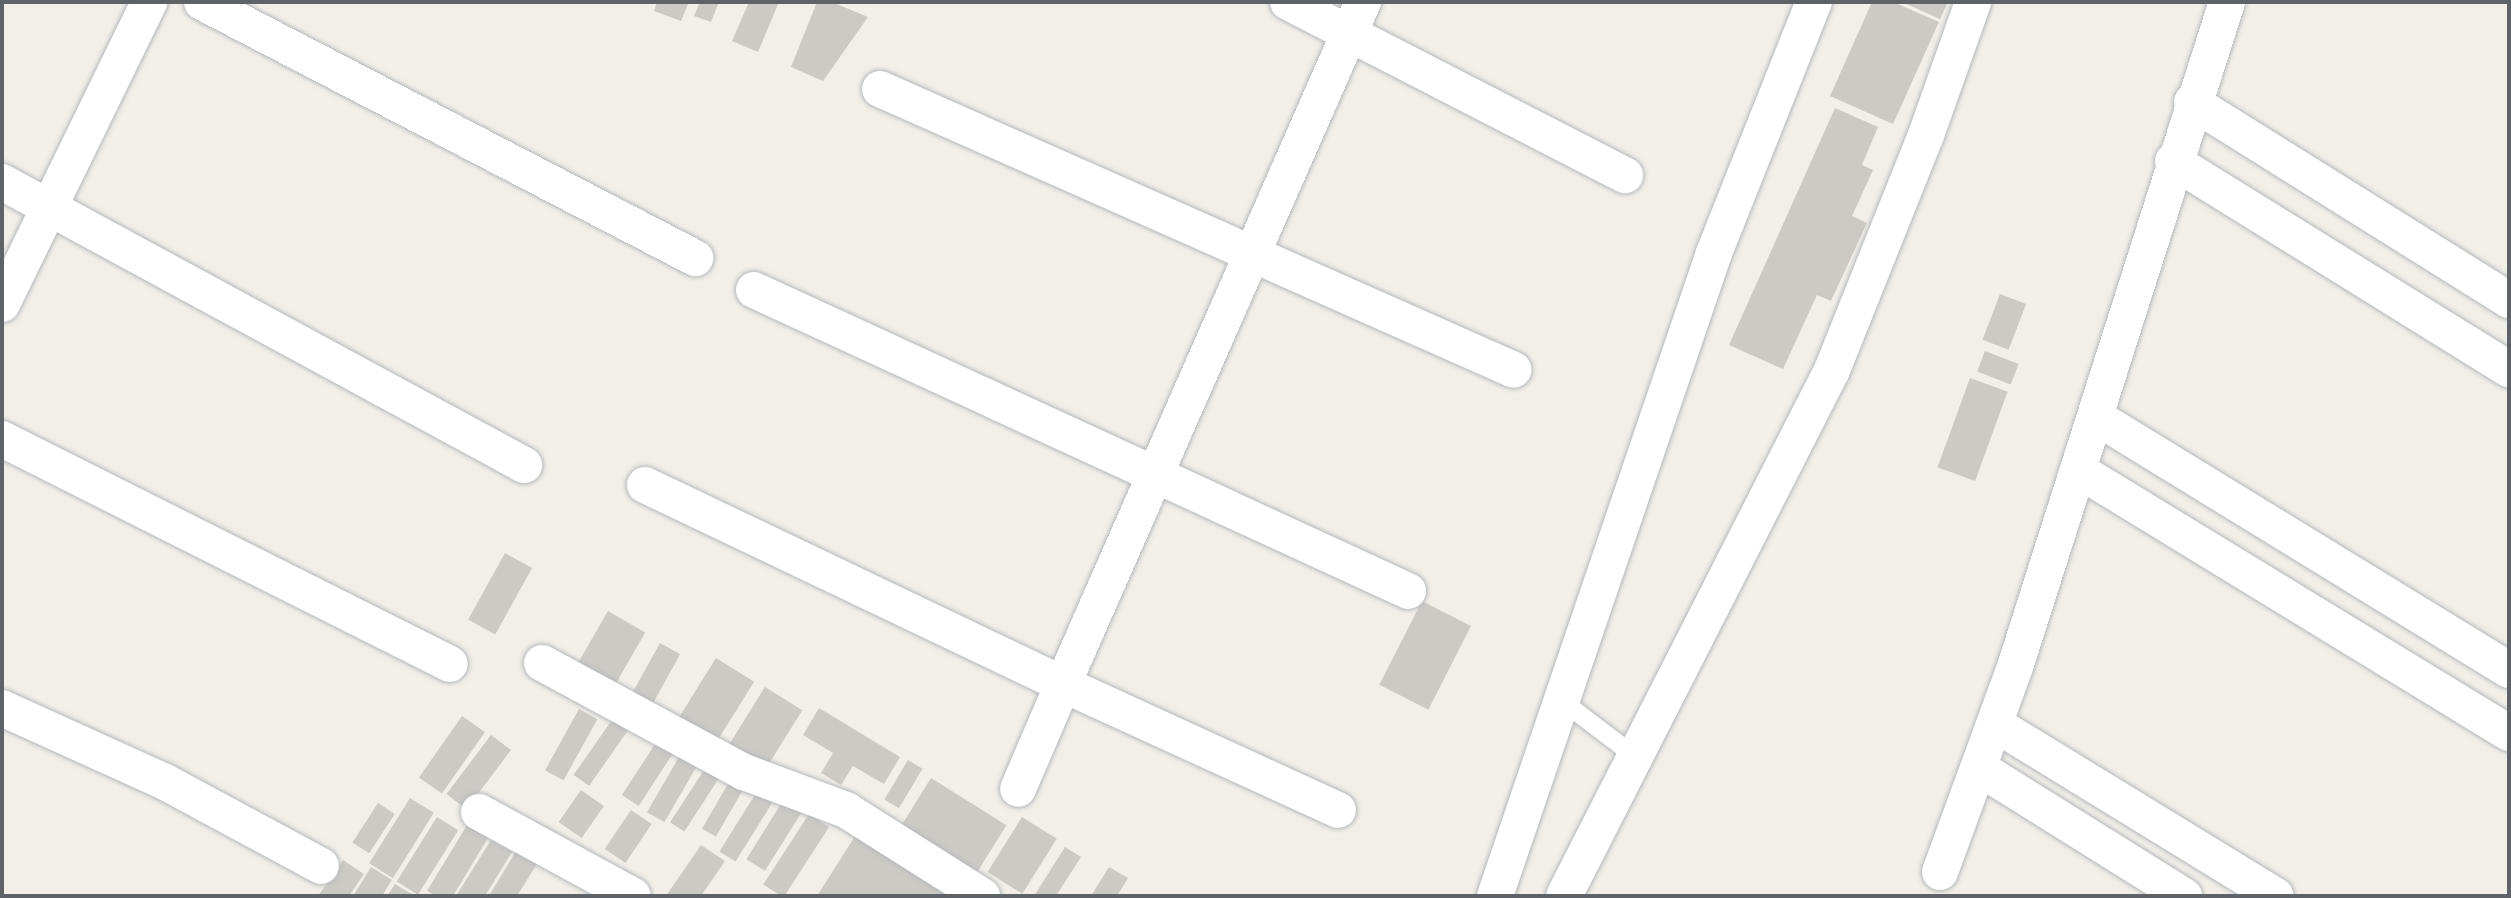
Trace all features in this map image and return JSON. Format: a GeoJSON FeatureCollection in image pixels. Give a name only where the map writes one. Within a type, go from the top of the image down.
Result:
{"type":"FeatureCollection","features":[{"type":"Feature","properties":{"kind":"street"},"geometry":{"type":"LineString","coordinates":[[2,304],[149,2]]}},
{"type":"Feature","properties":{"kind":"street"},"geometry":{"type":"LineString","coordinates":[[202,2],[695,258]]}},
{"type":"Feature","properties":{"kind":"street"},"geometry":{"type":"LineString","coordinates":[[1288,2],[1356,17],[1625,175]]}},
{"type":"Feature","properties":{"kind":"street"},"geometry":{"type":"LineString","coordinates":[[1495,896],[1714,253],[1814,2]]}},
{"type":"Feature","properties":{"kind":"street"},"geometry":{"type":"LineString","coordinates":[[1564,896],[1632,754],[1832,370],[1973,2]]}},
{"type":"Feature","properties":{"kind":"street"},"geometry":{"type":"LineString","coordinates":[[1940,872],[1995,724],[2096,417],[2173,161],[2227,2]]}},
{"type":"Feature","properties":{"kind":"street"},"geometry":{"type":"LineString","coordinates":[[1018,789],[1356,17]]}},
{"type":"Feature","properties":{"kind":"street"},"geometry":{"type":"LineString","coordinates":[[880,89],[1514,370]]}},
{"type":"Feature","properties":{"kind":"street"},"geometry":{"type":"LineString","coordinates":[[2192,102],[2509,300]]}},
{"type":"Feature","properties":{"kind":"street"},"geometry":{"type":"LineString","coordinates":[[2173,161],[2509,369]]}},
{"type":"Feature","properties":{"kind":"street"},"geometry":{"type":"LineString","coordinates":[[2,182],[524,465]]}},
{"type":"Feature","properties":{"kind":"street"},"geometry":{"type":"LineString","coordinates":[[754,290],[1408,591]]}},
{"type":"Feature","properties":{"kind":"street"},"geometry":{"type":"LineString","coordinates":[[2096,417],[2509,670]]}},
{"type":"Feature","properties":{"kind":"street"},"geometry":{"type":"LineString","coordinates":[[2,439],[450,664]]}},
{"type":"Feature","properties":{"kind":"street"},"geometry":{"type":"LineString","coordinates":[[2078,470],[2509,733]]}},
{"type":"Feature","properties":{"kind":"street"},"geometry":{"type":"LineString","coordinates":[[645,485],[1063,684],[1338,810]]}},
{"type":"Feature","properties":{"kind":"street"},"geometry":{"type":"LineString","coordinates":[[542,663],[744,772],[846,810],[982,896]]}},
{"type":"Feature","properties":{"kind":"street"},"geometry":{"type":"LineString","coordinates":[[2,708],[165,782],[321,866]]}},
{"type":"Feature","properties":{"kind":"street"},"geometry":{"type":"LineString","coordinates":[[1995,724],[2276,896]]}},
{"type":"Feature","properties":{"kind":"street"},"geometry":{"type":"LineString","coordinates":[[1979,768],[2184,896]]}},
{"type":"Feature","properties":{"kind":"street"},"geometry":{"type":"LineString","coordinates":[[479,812],[633,896]]}},
{"type":"Feature","properties":{"kind":"lane"},"geometry":{"type":"LineString","coordinates":[[1561,700],[1632,754]]}},
{"type":"Feature","properties":{"kind":"building"},"geometry":{"type":"Polygon","coordinates":[[[657,2],[689,2],[681,21],[654,11],[657,2]]]}},
{"type":"Feature","properties":{"kind":"building"},"geometry":{"type":"Polygon","coordinates":[[[700,2],[719,2],[711,22],[694,16],[700,2]]]}},
{"type":"Feature","properties":{"kind":"building"},"geometry":{"type":"Polygon","coordinates":[[[749,2],[779,2],[758,52],[732,41],[749,2]]]}},
{"type":"Feature","properties":{"kind":"building"},"geometry":{"type":"Polygon","coordinates":[[[817,2],[832,2],[868,17],[823,81],[791,67],[817,2]]]}},
{"type":"Feature","properties":{"kind":"building"},"geometry":{"type":"Polygon","coordinates":[[[1872,2],[1893,2],[1939,22],[1893,124],[1830,96],[1872,2]]]}},
{"type":"Feature","properties":{"kind":"building"},"geometry":{"type":"Polygon","coordinates":[[[1902,2],[1948,2],[1940,19],[1902,2]]]}},
{"type":"Feature","properties":{"kind":"building"},"geometry":{"type":"Polygon","coordinates":[[[1835,108],[1878,127],[1862,165],[1873,170],[1852,216],[1867,223],[1831,301],[1817,295],[1783,369],[1729,345],[1835,108]]]}},
{"type":"Feature","properties":{"kind":"building"},"geometry":{"type":"Polygon","coordinates":[[[2000,294],[2026,304],[2009,350],[1982,340],[2000,294]]]}},
{"type":"Feature","properties":{"kind":"building"},"geometry":{"type":"Polygon","coordinates":[[[1985,351],[2019,364],[2011,384],[1977,372],[1985,351]]]}},
{"type":"Feature","properties":{"kind":"building"},"geometry":{"type":"Polygon","coordinates":[[[1970,378],[2008,392],[1975,481],[1938,467],[1970,378]]]}},
{"type":"Feature","properties":{"kind":"building"},"geometry":{"type":"Polygon","coordinates":[[[505,553],[532,568],[495,635],[468,619],[505,553]]]}},
{"type":"Feature","properties":{"kind":"building"},"geometry":{"type":"Polygon","coordinates":[[[1422,601],[1471,626],[1428,710],[1379,685],[1422,601]]]}},
{"type":"Feature","properties":{"kind":"building"},"geometry":{"type":"Polygon","coordinates":[[[608,611],[645,632],[614,686],[577,665],[608,611]]]}},
{"type":"Feature","properties":{"kind":"building"},"geometry":{"type":"Polygon","coordinates":[[[660,643],[680,654],[649,710],[629,699],[660,643]]]}},
{"type":"Feature","properties":{"kind":"building"},"geometry":{"type":"Polygon","coordinates":[[[716,658],[754,682],[715,744],[677,720],[716,658]]]}},
{"type":"Feature","properties":{"kind":"building"},"geometry":{"type":"Polygon","coordinates":[[[765,687],[802,710],[764,772],[726,749],[765,687]]]}},
{"type":"Feature","properties":{"kind":"building"},"geometry":{"type":"Polygon","coordinates":[[[819,708],[900,757],[884,784],[853,766],[841,785],[821,773],[833,753],[803,735],[819,708]]]}},
{"type":"Feature","properties":{"kind":"building"},"geometry":{"type":"Polygon","coordinates":[[[579,709],[597,719],[563,780],[545,770],[579,709]]]}},
{"type":"Feature","properties":{"kind":"building"},"geometry":{"type":"Polygon","coordinates":[[[462,716],[485,732],[442,793],[419,777],[462,716]]]}},
{"type":"Feature","properties":{"kind":"building"},"geometry":{"type":"Polygon","coordinates":[[[612,720],[628,731],[589,786],[574,775],[612,720]]]}},
{"type":"Feature","properties":{"kind":"building"},"geometry":{"type":"Polygon","coordinates":[[[491,735],[511,750],[466,809],[446,794],[491,735]]]}},
{"type":"Feature","properties":{"kind":"building"},"geometry":{"type":"Polygon","coordinates":[[[659,738],[676,749],[639,806],[622,795],[659,738]]]}},
{"type":"Feature","properties":{"kind":"building"},"geometry":{"type":"Polygon","coordinates":[[[683,750],[700,760],[664,822],[647,812],[683,750]]]}},
{"type":"Feature","properties":{"kind":"building"},"geometry":{"type":"Polygon","coordinates":[[[908,760],[923,769],[899,808],[884,799],[908,760]]]}},
{"type":"Feature","properties":{"kind":"building"},"geometry":{"type":"Polygon","coordinates":[[[706,767],[720,776],[684,832],[670,822],[706,767]]]}},
{"type":"Feature","properties":{"kind":"building"},"geometry":{"type":"Polygon","coordinates":[[[733,775],[747,783],[716,837],[702,829],[733,775]]]}},
{"type":"Feature","properties":{"kind":"building"},"geometry":{"type":"Polygon","coordinates":[[[931,778],[1006,825],[968,887],[892,840],[931,778]]]}},
{"type":"Feature","properties":{"kind":"building"},"geometry":{"type":"Polygon","coordinates":[[[581,790],[604,806],[582,838],[559,822],[581,790]]]}},
{"type":"Feature","properties":{"kind":"building"},"geometry":{"type":"Polygon","coordinates":[[[756,793],[772,803],[736,862],[719,852],[756,793]]]}},
{"type":"Feature","properties":{"kind":"building"},"geometry":{"type":"Polygon","coordinates":[[[410,798],[434,813],[393,878],[369,863],[410,798]]]}},
{"type":"Feature","properties":{"kind":"building"},"geometry":{"type":"Polygon","coordinates":[[[784,799],[803,811],[765,871],[746,859],[784,799]]]}},
{"type":"Feature","properties":{"kind":"building"},"geometry":{"type":"Polygon","coordinates":[[[378,803],[395,814],[369,853],[352,842],[378,803]]]}},
{"type":"Feature","properties":{"kind":"building"},"geometry":{"type":"Polygon","coordinates":[[[631,810],[652,824],[625,863],[605,849],[631,810]]]}},
{"type":"Feature","properties":{"kind":"building"},"geometry":{"type":"Polygon","coordinates":[[[809,814],[829,827],[784,896],[763,884],[809,814]]]}},
{"type":"Feature","properties":{"kind":"building"},"geometry":{"type":"Polygon","coordinates":[[[437,817],[458,830],[418,895],[397,881],[437,817]]]}},
{"type":"Feature","properties":{"kind":"building"},"geometry":{"type":"Polygon","coordinates":[[[1022,817],[1057,839],[1022,894],[988,872],[1022,817]]]}},
{"type":"Feature","properties":{"kind":"building"},"geometry":{"type":"Polygon","coordinates":[[[467,825],[488,838],[453,896],[436,896],[427,891],[467,825]]]}},
{"type":"Feature","properties":{"kind":"building"},"geometry":{"type":"Polygon","coordinates":[[[859,830],[951,886],[944,896],[817,896],[859,830]]]}},
{"type":"Feature","properties":{"kind":"building"},"geometry":{"type":"Polygon","coordinates":[[[491,840],[512,852],[485,896],[456,896],[491,840]]]}},
{"type":"Feature","properties":{"kind":"building"},"geometry":{"type":"Polygon","coordinates":[[[701,845],[725,861],[701,896],[666,896],[701,845]]]}},
{"type":"Feature","properties":{"kind":"building"},"geometry":{"type":"Polygon","coordinates":[[[1065,847],[1081,857],[1056,896],[1034,896],[1065,847]]]}},
{"type":"Feature","properties":{"kind":"building"},"geometry":{"type":"Polygon","coordinates":[[[516,851],[537,864],[517,896],[489,896],[516,851]]]}},
{"type":"Feature","properties":{"kind":"building"},"geometry":{"type":"Polygon","coordinates":[[[343,860],[364,874],[349,896],[318,896],[343,860]]]}},
{"type":"Feature","properties":{"kind":"building"},"geometry":{"type":"Polygon","coordinates":[[[371,867],[392,880],[382,896],[353,896],[371,867]]]}},
{"type":"Feature","properties":{"kind":"building"},"geometry":{"type":"Polygon","coordinates":[[[1109,867],[1128,878],[1117,896],[1091,896],[1109,867]]]}},
{"type":"Feature","properties":{"kind":"building"},"geometry":{"type":"Polygon","coordinates":[[[395,884],[415,896],[387,896],[395,884]]]}}]}
